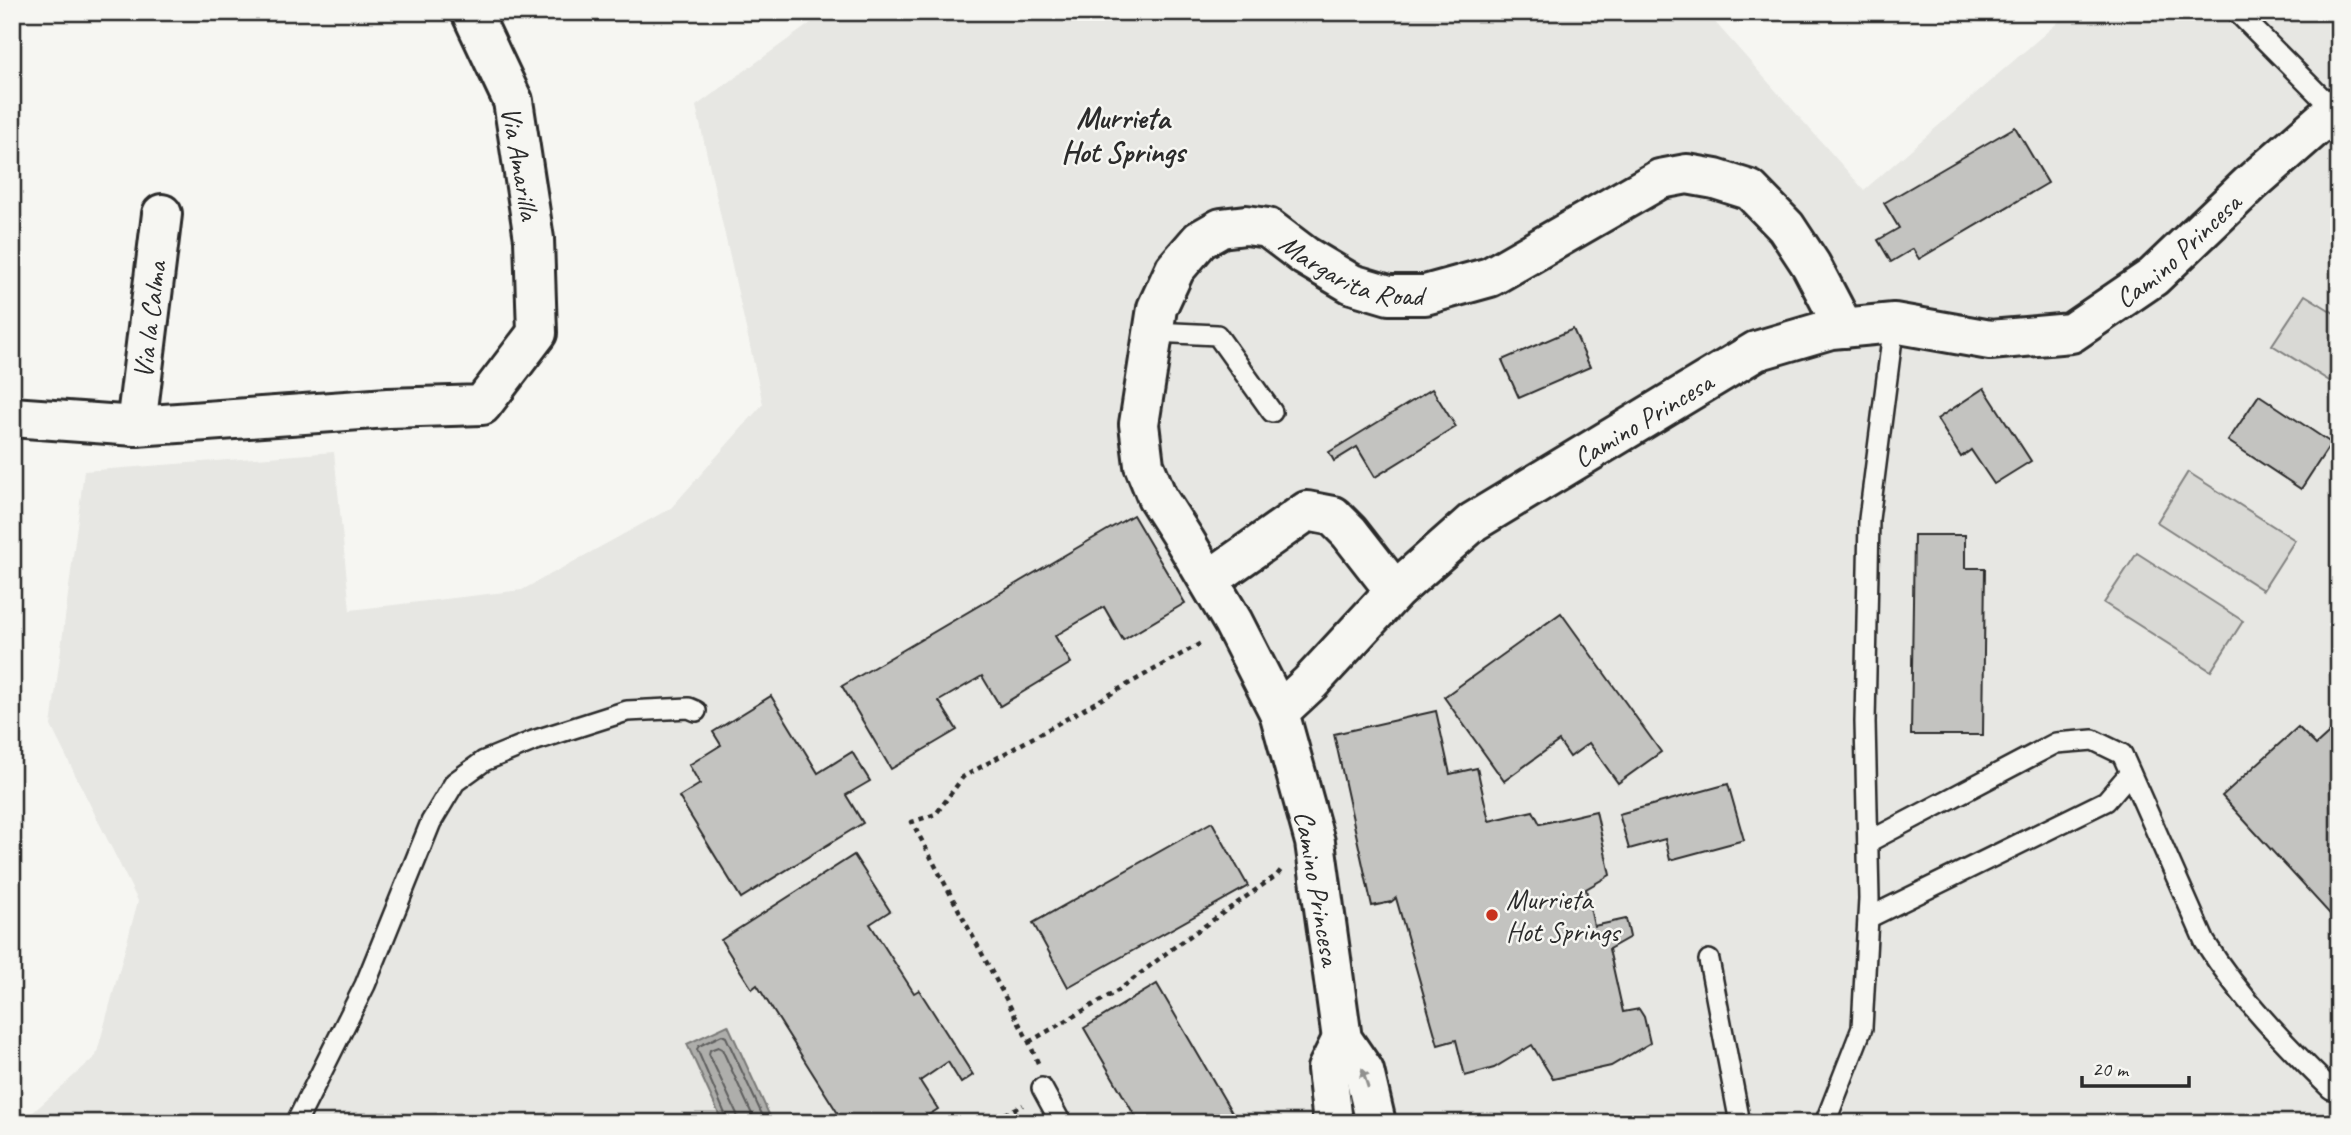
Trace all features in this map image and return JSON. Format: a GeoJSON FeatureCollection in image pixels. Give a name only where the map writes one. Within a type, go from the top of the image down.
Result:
{"type":"FeatureCollection","features":[{"type":"Feature","properties":{"kind":"street","name":"Via Amarilla"},"geometry":{"type":"LineString","coordinates":[[12,417],[136,426],[388,408],[482,405],[537,333],[534,239],[513,101],[471,12]]}},
{"type":"Feature","properties":{"kind":"street","name":"Camino Princesa"},"geometry":{"type":"LineString","coordinates":[[1376,1123],[1364,1072],[1342,1039],[1315,842],[1279,712],[1310,683],[1395,591],[1473,522],[1756,351],[1831,329],[1894,323],[1990,340],[2071,332],[2153,277],[2250,184],[2336,108]]}},
{"type":"Feature","properties":{"kind":"street","name":"Margarita Road"},"geometry":{"type":"LineString","coordinates":[[1279,712],[1233,622],[1157,497],[1144,465],[1139,424],[1157,309],[1175,269],[1200,240],[1220,228],[1246,225],[1268,228],[1306,256],[1352,284],[1389,295],[1424,295],[1490,277],[1660,179],[1687,174],[1750,190],[1786,228],[1811,265],[1844,328]]}},
{"type":"Feature","properties":{"kind":"street","name":"Via la Calma"},"geometry":{"type":"LineString","coordinates":[[136,426],[163,214]]}},
{"type":"Feature","properties":{"kind":"street"},"geometry":{"type":"LineString","coordinates":[[1209,580],[1307,510],[1333,516],[1349,532],[1395,591]]}},
{"type":"Feature","properties":{"kind":"street"},"geometry":{"type":"LineString","coordinates":[[1334,1123],[1327,1069],[1342,1039]]}},
{"type":"Feature","properties":{"kind":"lane"},"geometry":{"type":"LineString","coordinates":[[2237,12],[2336,108]]}},
{"type":"Feature","properties":{"kind":"lane"},"geometry":{"type":"LineString","coordinates":[[1825,1123],[1862,1028],[1868,918],[1865,722],[1870,519],[1894,323]]}},
{"type":"Feature","properties":{"kind":"lane"},"geometry":{"type":"LineString","coordinates":[[1154,332],[1217,335],[1272,412]]}},
{"type":"Feature","properties":{"kind":"lane"},"geometry":{"type":"LineString","coordinates":[[296,1123],[365,985],[431,822],[455,782],[484,761],[533,741],[627,711],[689,708],[696,711]]}},
{"type":"Feature","properties":{"kind":"lane"},"geometry":{"type":"LineString","coordinates":[[1868,842],[2056,743],[2093,740],[2122,754],[2212,954],[2233,986],[2269,1028],[2331,1089],[2339,1090]]}},
{"type":"Feature","properties":{"kind":"lane"},"geometry":{"type":"LineString","coordinates":[[1868,918],[2105,801],[2130,774]]}},
{"type":"Feature","properties":{"kind":"lane"},"geometry":{"type":"LineString","coordinates":[[1709,960],[1740,1123]]}},
{"type":"Feature","properties":{"kind":"lane"},"geometry":{"type":"LineString","coordinates":[[1042,1088],[1060,1123]]}},
{"type":"Feature","properties":{"kind":"path"},"geometry":{"type":"LineString","coordinates":[[1212,644],[1208,639],[963,777],[936,814],[912,822],[1029,1042],[1119,990],[1173,948],[1277,875],[1286,862]]}},
{"type":"Feature","properties":{"kind":"shaded area","name":"Murrieta Hot Springs"},"geometry":{"type":"Polygon","coordinates":[[[826,12],[1706,12],[1864,190],[2070,12],[2318,12],[2339,35],[2339,1123],[21,1123],[96,1056],[138,901],[51,726],[84,471],[334,452],[350,610],[522,590],[671,508],[763,404],[696,106],[826,12]]]}},
{"type":"Feature","properties":{"kind":"shaded area"},"geometry":{"type":"Polygon","coordinates":[[[2305,295],[2339,316],[2339,387],[2272,345],[2305,295]]]}},
{"type":"Feature","properties":{"kind":"shaded area"},"geometry":{"type":"Polygon","coordinates":[[[2188,472],[2295,540],[2263,590],[2157,522],[2188,472]]]}},
{"type":"Feature","properties":{"kind":"shaded area"},"geometry":{"type":"Polygon","coordinates":[[[2137,553],[2243,621],[2211,671],[2104,603],[2137,553]]]}},
{"type":"Feature","properties":{"kind":"water"},"geometry":{"type":"Polygon","coordinates":[[[728,1025],[773,1123],[723,1123],[687,1044],[728,1025]]]}},
{"type":"Feature","properties":{"kind":"building"},"geometry":{"type":"Polygon","coordinates":[[[2015,127],[2048,183],[1919,259],[1913,249],[1891,262],[1878,240],[1899,228],[1884,203],[2015,127]]]}},
{"type":"Feature","properties":{"kind":"building"},"geometry":{"type":"Polygon","coordinates":[[[1573,329],[1590,367],[1519,398],[1502,360],[1573,329]]]}},
{"type":"Feature","properties":{"kind":"building"},"geometry":{"type":"Polygon","coordinates":[[[1984,388],[2031,461],[1994,484],[1971,450],[1961,457],[1937,419],[1984,388]]]}},
{"type":"Feature","properties":{"kind":"building"},"geometry":{"type":"Polygon","coordinates":[[[1432,389],[1456,427],[1375,477],[1357,447],[1334,461],[1329,452],[1432,389]]]}},
{"type":"Feature","properties":{"kind":"building"},"geometry":{"type":"Polygon","coordinates":[[[2259,395],[2331,443],[2301,489],[2228,441],[2259,395]]]}},
{"type":"Feature","properties":{"kind":"building"},"geometry":{"type":"Polygon","coordinates":[[[1133,515],[1185,603],[1123,640],[1104,607],[1055,636],[1071,663],[1000,706],[982,676],[939,701],[957,730],[891,769],[842,686],[1133,515]]]}},
{"type":"Feature","properties":{"kind":"building"},"geometry":{"type":"Polygon","coordinates":[[[1914,535],[1965,535],[1965,568],[1985,568],[1983,735],[1911,735],[1914,535]]]}},
{"type":"Feature","properties":{"kind":"building"},"geometry":{"type":"Polygon","coordinates":[[[1561,613],[1661,752],[1618,783],[1589,743],[1570,757],[1559,741],[1504,781],[1444,697],[1561,613]]]}},
{"type":"Feature","properties":{"kind":"building"},"geometry":{"type":"Polygon","coordinates":[[[771,696],[818,773],[852,752],[870,781],[846,795],[863,823],[741,898],[679,797],[700,784],[689,765],[721,745],[713,732],[771,696]]]}},
{"type":"Feature","properties":{"kind":"building"},"geometry":{"type":"Polygon","coordinates":[[[1436,711],[1450,774],[1477,768],[1489,821],[1533,811],[1540,824],[1596,811],[1610,875],[1586,889],[1594,926],[1626,919],[1630,937],[1609,949],[1623,1012],[1639,1009],[1644,1017],[1650,1043],[1611,1066],[1553,1079],[1532,1045],[1494,1068],[1465,1076],[1456,1040],[1438,1045],[1396,898],[1391,902],[1372,906],[1334,734],[1436,711]]]}},
{"type":"Feature","properties":{"kind":"building"},"geometry":{"type":"Polygon","coordinates":[[[2339,724],[2339,924],[2222,796],[2298,727],[2316,745],[2339,724]]]}},
{"type":"Feature","properties":{"kind":"building"},"geometry":{"type":"Polygon","coordinates":[[[1728,784],[1744,840],[1670,860],[1665,839],[1629,849],[1619,814],[1728,784]]]}},
{"type":"Feature","properties":{"kind":"building"},"geometry":{"type":"Polygon","coordinates":[[[1212,822],[1248,886],[1068,987],[1033,923],[1212,822]]]}},
{"type":"Feature","properties":{"kind":"building"},"geometry":{"type":"Polygon","coordinates":[[[854,855],[890,911],[870,924],[914,993],[919,990],[973,1075],[961,1083],[948,1062],[920,1081],[938,1109],[916,1123],[844,1123],[757,985],[752,989],[721,940],[854,855]]]}},
{"type":"Feature","properties":{"kind":"building"},"geometry":{"type":"Polygon","coordinates":[[[1157,984],[1238,1123],[1139,1123],[1084,1028],[1157,984]]]}},
{"type":"Feature","properties":{"kind":"place","name":"Murrieta Hot Springs"},"geometry":{"type":"Point","coordinates":[1492,915]}},
{"type":"Feature","properties":{"kind":"district","name":"Murrieta Hot Springs"},"geometry":{"type":"Point","coordinates":[1123,135]}}]}
